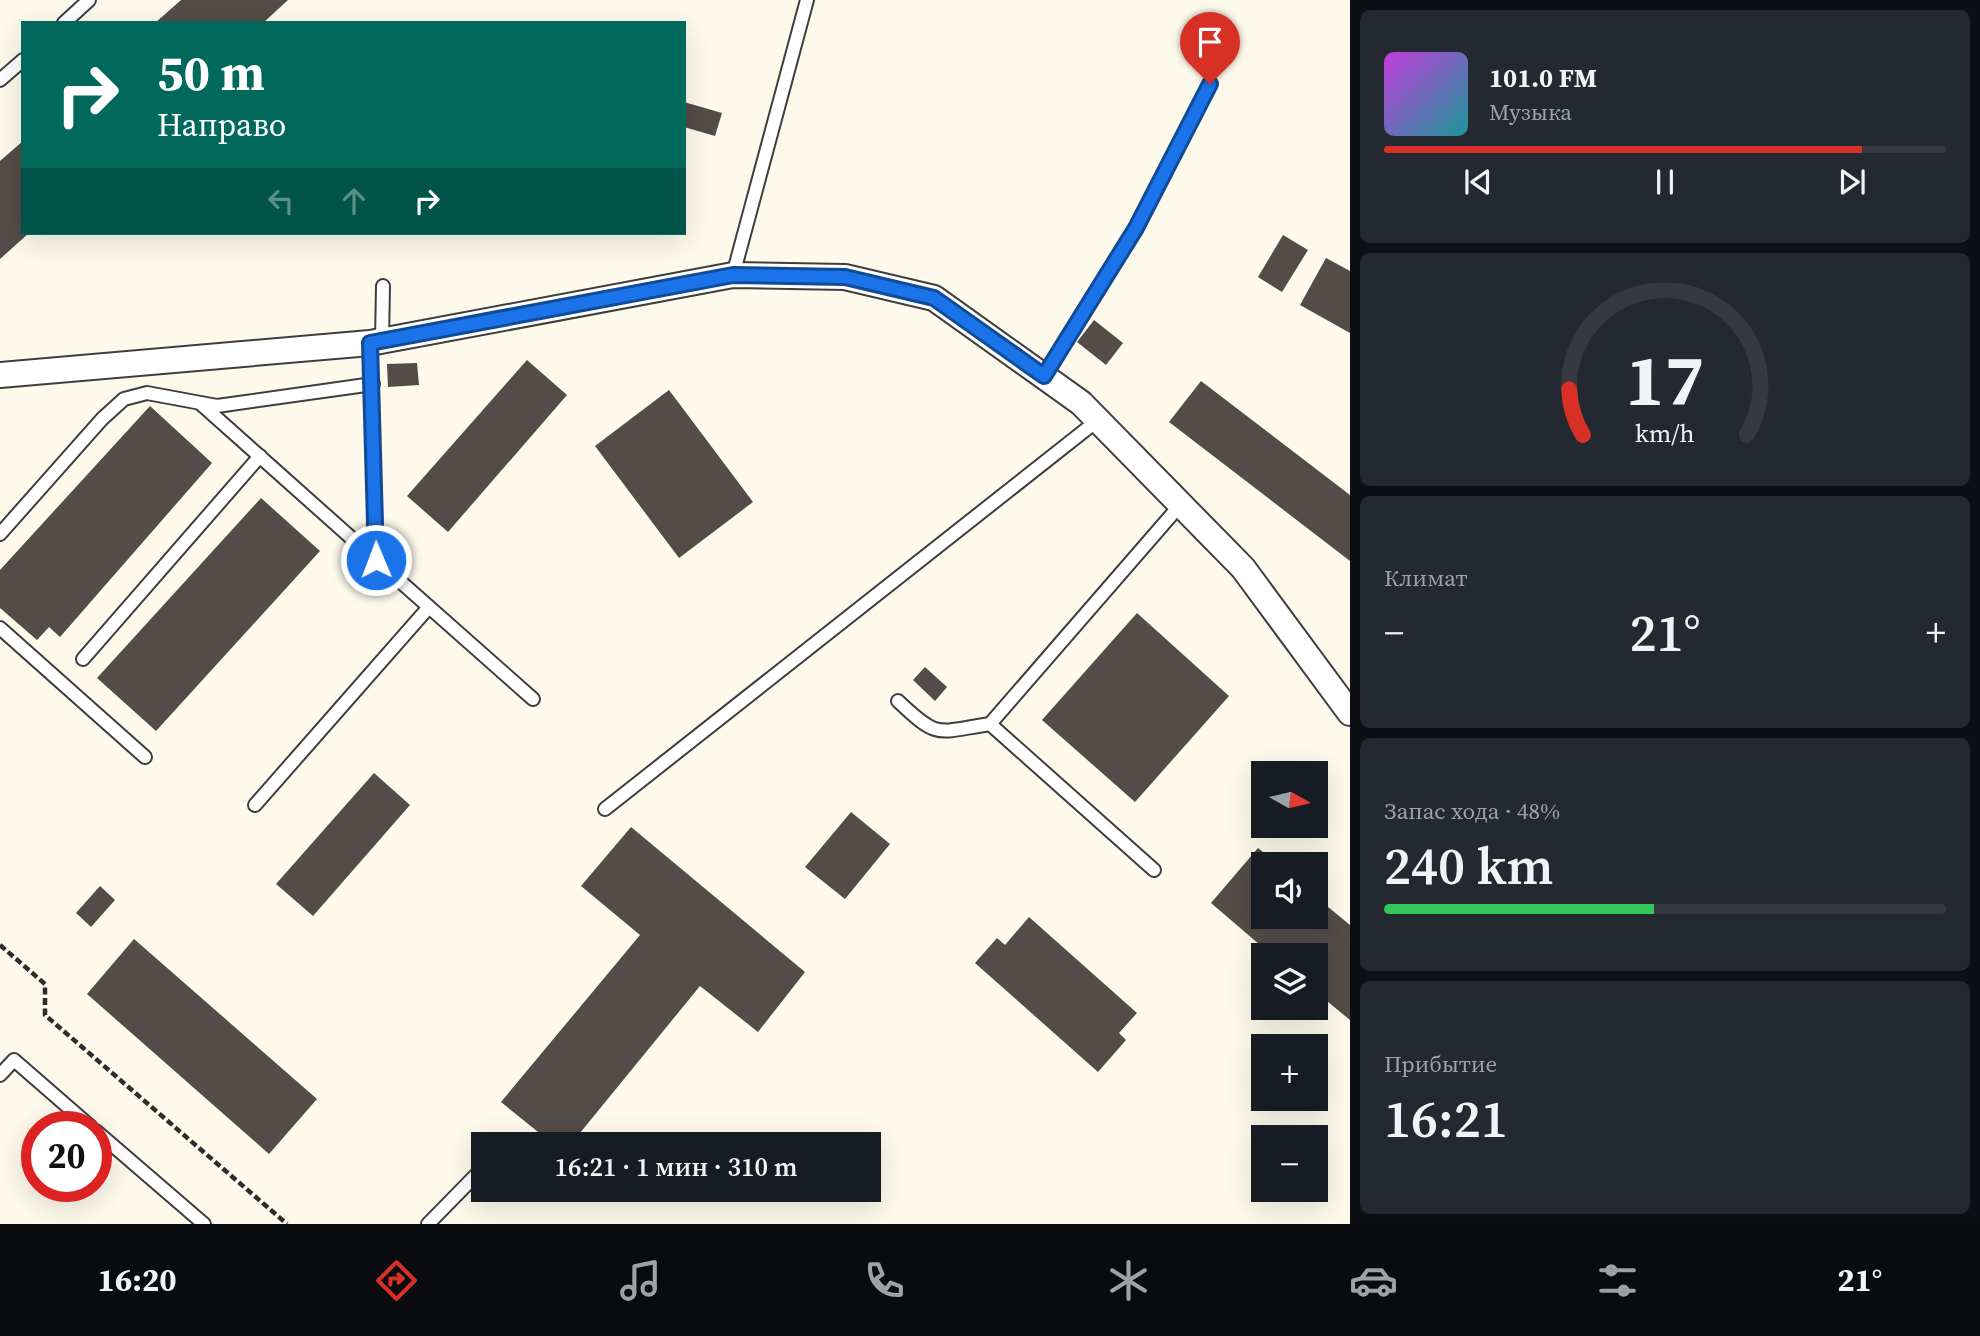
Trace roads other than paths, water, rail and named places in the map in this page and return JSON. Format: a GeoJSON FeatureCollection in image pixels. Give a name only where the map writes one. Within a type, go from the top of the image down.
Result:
{"type":"FeatureCollection","features":[{"type":"Feature","properties":{"kind":"street"},"geometry":{"type":"LineString","coordinates":[[0,375],[376,342],[733,275],[845,277],[934,298],[1081,403],[1243,568],[1350,713]]}},
{"type":"Feature","properties":{"kind":"lane"},"geometry":{"type":"LineString","coordinates":[[66,21],[89,0]]}},
{"type":"Feature","properties":{"kind":"lane"},"geometry":{"type":"LineString","coordinates":[[733,275],[807,0]]}},
{"type":"Feature","properties":{"kind":"lane"},"geometry":{"type":"LineString","coordinates":[[0,80],[21,62]]}},
{"type":"Feature","properties":{"kind":"lane"},"geometry":{"type":"LineString","coordinates":[[1044,376],[1136,228],[1210,84]]}},
{"type":"Feature","properties":{"kind":"lane"},"geometry":{"type":"LineString","coordinates":[[376,560],[373,384],[383,286]]}},
{"type":"Feature","properties":{"kind":"lane"},"geometry":{"type":"LineString","coordinates":[[0,534],[102,419],[124,399],[147,393],[217,406],[373,384]]}},
{"type":"Feature","properties":{"kind":"lane"},"geometry":{"type":"LineString","coordinates":[[198,402],[533,699]]}},
{"type":"Feature","properties":{"kind":"lane"},"geometry":{"type":"LineString","coordinates":[[605,809],[1098,420]]}},
{"type":"Feature","properties":{"kind":"lane"},"geometry":{"type":"LineString","coordinates":[[83,659],[260,456]]}},
{"type":"Feature","properties":{"kind":"lane"},"geometry":{"type":"LineString","coordinates":[[898,701],[926,728],[940,732],[990,724],[1181,504]]}},
{"type":"Feature","properties":{"kind":"lane"},"geometry":{"type":"LineString","coordinates":[[255,805],[429,607]]}},
{"type":"Feature","properties":{"kind":"lane"},"geometry":{"type":"LineString","coordinates":[[0,628],[145,757]]}},
{"type":"Feature","properties":{"kind":"lane"},"geometry":{"type":"LineString","coordinates":[[990,724],[1154,870]]}},
{"type":"Feature","properties":{"kind":"lane"},"geometry":{"type":"LineString","coordinates":[[0,1075],[14,1060],[73,1111]]}},
{"type":"Feature","properties":{"kind":"lane"},"geometry":{"type":"LineString","coordinates":[[112,1145],[204,1224]]}},
{"type":"Feature","properties":{"kind":"lane"},"geometry":{"type":"LineString","coordinates":[[428,1224],[471,1180]]}}]}
